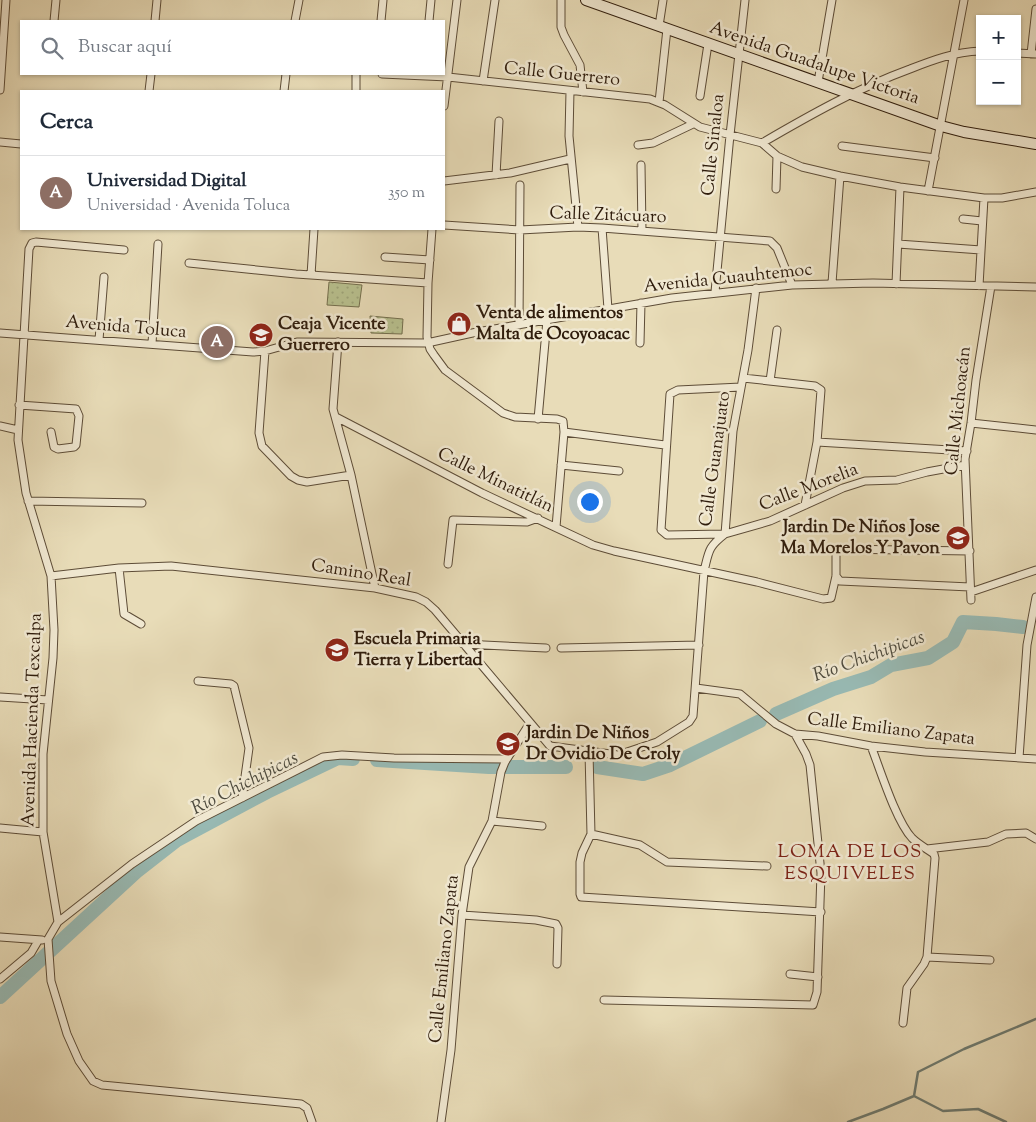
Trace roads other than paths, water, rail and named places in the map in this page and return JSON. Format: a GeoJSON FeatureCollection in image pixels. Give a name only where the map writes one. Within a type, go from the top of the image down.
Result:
{"type":"FeatureCollection","features":[{"type":"Feature","properties":{"kind":"main road","name":"Avenida Guadalupe Victoria"},"geometry":{"type":"LineString","coordinates":[[586,0],[941,126],[964,132],[1036,144]]}},
{"type":"Feature","properties":{"kind":"street"},"geometry":{"type":"LineString","coordinates":[[0,90],[6,0]]}},
{"type":"Feature","properties":{"kind":"street"},"geometry":{"type":"LineString","coordinates":[[54,20],[56,0]]}},
{"type":"Feature","properties":{"kind":"street"},"geometry":{"type":"LineString","coordinates":[[155,20],[157,0]]}},
{"type":"Feature","properties":{"kind":"street"},"geometry":{"type":"LineString","coordinates":[[295,20],[299,0]]}},
{"type":"Feature","properties":{"kind":"street"},"geometry":{"type":"LineString","coordinates":[[381,20],[383,0]]}},
{"type":"Feature","properties":{"kind":"street"},"geometry":{"type":"LineString","coordinates":[[429,20],[432,0]]}},
{"type":"Feature","properties":{"kind":"street"},"geometry":{"type":"LineString","coordinates":[[445,99],[457,0]]}},
{"type":"Feature","properties":{"kind":"street"},"geometry":{"type":"LineString","coordinates":[[483,81],[495,0]]}},
{"type":"Feature","properties":{"kind":"street"},"geometry":{"type":"LineString","coordinates":[[561,0],[561,27],[580,65],[583,92]]}},
{"type":"Feature","properties":{"kind":"street"},"geometry":{"type":"LineString","coordinates":[[659,102],[663,0]]}},
{"type":"Feature","properties":{"kind":"street","name":"Calle Sinaloa"},"geometry":{"type":"LineString","coordinates":[[715,292],[745,0]]}},
{"type":"Feature","properties":{"kind":"street"},"geometry":{"type":"LineString","coordinates":[[818,82],[832,0]]}},
{"type":"Feature","properties":{"kind":"street"},"geometry":{"type":"LineString","coordinates":[[928,191],[964,0]]}},
{"type":"Feature","properties":{"kind":"street"},"geometry":{"type":"LineString","coordinates":[[1021,53],[1034,54],[1036,9]]}},
{"type":"Feature","properties":{"kind":"street"},"geometry":{"type":"LineString","coordinates":[[700,96],[708,44]]}},
{"type":"Feature","properties":{"kind":"street"},"geometry":{"type":"LineString","coordinates":[[976,51],[955,53],[896,74],[801,120],[762,143],[777,156],[802,167],[840,176],[928,191],[984,198],[1002,198],[1036,192]]}},
{"type":"Feature","properties":{"kind":"street"},"geometry":{"type":"LineString","coordinates":[[148,90],[151,75]]}},
{"type":"Feature","properties":{"kind":"street"},"geometry":{"type":"LineString","coordinates":[[284,90],[286,75]]}},
{"type":"Feature","properties":{"kind":"street"},"geometry":{"type":"LineString","coordinates":[[356,75],[356,90]]}},
{"type":"Feature","properties":{"kind":"street","name":"Calle Guerrero"},"geometry":{"type":"LineString","coordinates":[[424,75],[643,98],[659,102],[693,124],[762,143]]}},
{"type":"Feature","properties":{"kind":"street"},"geometry":{"type":"LineString","coordinates":[[570,91],[570,159],[578,227]]}},
{"type":"Feature","properties":{"kind":"street"},"geometry":{"type":"LineString","coordinates":[[496,175],[500,121]]}},
{"type":"Feature","properties":{"kind":"street"},"geometry":{"type":"LineString","coordinates":[[638,145],[653,143],[693,124]]}},
{"type":"Feature","properties":{"kind":"street"},"geometry":{"type":"LineString","coordinates":[[0,142],[20,144]]}},
{"type":"Feature","properties":{"kind":"street"},"geometry":{"type":"LineString","coordinates":[[842,146],[935,158]]}},
{"type":"Feature","properties":{"kind":"street"},"geometry":{"type":"LineString","coordinates":[[776,189],[777,156]]}},
{"type":"Feature","properties":{"kind":"street"},"geometry":{"type":"LineString","coordinates":[[445,181],[496,175],[570,159]]}},
{"type":"Feature","properties":{"kind":"street"},"geometry":{"type":"LineString","coordinates":[[641,165],[642,231]]}},
{"type":"Feature","properties":{"kind":"street"},"geometry":{"type":"LineString","coordinates":[[832,283],[840,176]]}},
{"type":"Feature","properties":{"kind":"street"},"geometry":{"type":"LineString","coordinates":[[519,325],[520,185]]}},
{"type":"Feature","properties":{"kind":"street"},"geometry":{"type":"LineString","coordinates":[[896,284],[900,186]]}},
{"type":"Feature","properties":{"kind":"street"},"geometry":{"type":"LineString","coordinates":[[979,286],[984,198]]}},
{"type":"Feature","properties":{"kind":"street"},"geometry":{"type":"LineString","coordinates":[[963,219],[982,220]]}},
{"type":"Feature","properties":{"kind":"street","name":"Calle Zitácuaro"},"geometry":{"type":"LineString","coordinates":[[445,225],[520,230],[578,227],[602,228],[770,241],[778,248],[792,285]]}},
{"type":"Feature","properties":{"kind":"street"},"geometry":{"type":"LineString","coordinates":[[602,228],[608,309]]}},
{"type":"Feature","properties":{"kind":"street"},"geometry":{"type":"LineString","coordinates":[[311,275],[314,230]]}},
{"type":"Feature","properties":{"kind":"street"},"geometry":{"type":"LineString","coordinates":[[432,230],[428,283],[428,343],[434,355],[446,370],[503,413],[515,417],[561,420],[564,423],[556,527]]}},
{"type":"Feature","properties":{"kind":"street","name":"Avenida Hacienda Texcalpa"},"geometry":{"type":"LineString","coordinates":[[58,922],[43,832],[43,754],[54,630],[51,576],[28,501],[18,430],[29,249],[32,243],[124,250]]}},
{"type":"Feature","properties":{"kind":"street"},"geometry":{"type":"LineString","coordinates":[[152,344],[158,244]]}},
{"type":"Feature","properties":{"kind":"street"},"geometry":{"type":"LineString","coordinates":[[898,244],[981,250]]}},
{"type":"Feature","properties":{"kind":"street"},"geometry":{"type":"LineString","coordinates":[[385,257],[430,260]]}},
{"type":"Feature","properties":{"kind":"street"},"geometry":{"type":"LineString","coordinates":[[189,263],[311,275],[428,283]]}},
{"type":"Feature","properties":{"kind":"street"},"geometry":{"type":"LineString","coordinates":[[99,340],[104,277]]}},
{"type":"Feature","properties":{"kind":"street","name":"Avenida Cuauhtemoc"},"geometry":{"type":"LineString","coordinates":[[428,343],[641,303],[756,288],[832,283],[1036,287]]}},
{"type":"Feature","properties":{"kind":"street","name":"Calle Michoacán"},"geometry":{"type":"LineString","coordinates":[[971,593],[965,465],[991,286]]}},
{"type":"Feature","properties":{"kind":"street","name":"Calle Guanajuato"},"geometry":{"type":"LineString","coordinates":[[696,688],[704,571],[712,544],[725,534],[731,448],[756,288]]}},
{"type":"Feature","properties":{"kind":"street"},"geometry":{"type":"LineString","coordinates":[[640,343],[641,303]]}},
{"type":"Feature","properties":{"kind":"street"},"geometry":{"type":"LineString","coordinates":[[538,419],[546,320]]}},
{"type":"Feature","properties":{"kind":"street"},"geometry":{"type":"LineString","coordinates":[[770,381],[777,330]]}},
{"type":"Feature","properties":{"kind":"street","name":"Avenida Toluca"},"geometry":{"type":"LineString","coordinates":[[0,333],[232,352],[266,352],[297,342],[428,343]]}},
{"type":"Feature","properties":{"kind":"street"},"geometry":{"type":"LineString","coordinates":[[338,342],[333,409],[351,475],[376,588]]}},
{"type":"Feature","properties":{"kind":"street"},"geometry":{"type":"LineString","coordinates":[[266,352],[259,433],[262,446],[291,476],[303,482],[351,475]]}},
{"type":"Feature","properties":{"kind":"street","name":"Calle Guanajuato"},"geometry":{"type":"LineString","coordinates":[[743,378],[815,386],[821,392],[817,442],[805,505]]}},
{"type":"Feature","properties":{"kind":"street"},"geometry":{"type":"LineString","coordinates":[[564,432],[665,445],[669,399],[673,391],[741,387]]}},
{"type":"Feature","properties":{"kind":"street"},"geometry":{"type":"LineString","coordinates":[[19,405],[76,409],[79,416],[76,445],[74,447],[58,449],[54,447],[51,432]]}},
{"type":"Feature","properties":{"kind":"street","name":"Calle Minatitlán"},"geometry":{"type":"LineString","coordinates":[[336,417],[482,493],[593,545],[757,582],[827,600],[830,598],[836,576]]}},
{"type":"Feature","properties":{"kind":"street"},"geometry":{"type":"LineString","coordinates":[[971,423],[1036,430]]}},
{"type":"Feature","properties":{"kind":"street"},"geometry":{"type":"LineString","coordinates":[[0,426],[18,430]]}},
{"type":"Feature","properties":{"kind":"street"},"geometry":{"type":"LineString","coordinates":[[817,442],[967,451]]}},
{"type":"Feature","properties":{"kind":"street","name":"Calle Morelia"},"geometry":{"type":"LineString","coordinates":[[665,445],[661,530],[667,535],[725,534],[770,521],[865,481],[897,480],[965,465]]}},
{"type":"Feature","properties":{"kind":"street"},"geometry":{"type":"LineString","coordinates":[[561,465],[619,471]]}},
{"type":"Feature","properties":{"kind":"street"},"geometry":{"type":"LineString","coordinates":[[28,501],[142,503]]}},
{"type":"Feature","properties":{"kind":"street"},"geometry":{"type":"LineString","coordinates":[[448,564],[453,520],[527,522],[538,518]]}},
{"type":"Feature","properties":{"kind":"street"},"geometry":{"type":"LineString","coordinates":[[970,551],[840,549],[836,552],[836,576],[840,580],[971,593],[1036,570]]}},
{"type":"Feature","properties":{"kind":"street","name":"Camino Real"},"geometry":{"type":"LineString","coordinates":[[51,576],[119,568],[171,566],[376,588],[416,597],[426,602],[435,610],[550,746],[618,755],[657,742],[691,719],[696,688]]}},
{"type":"Feature","properties":{"kind":"street"},"geometry":{"type":"LineString","coordinates":[[119,568],[124,614],[141,624]]}},
{"type":"Feature","properties":{"kind":"street"},"geometry":{"type":"LineString","coordinates":[[1019,758],[1026,653],[1036,597]]}},
{"type":"Feature","properties":{"kind":"street"},"geometry":{"type":"LineString","coordinates":[[463,644],[546,648]]}},
{"type":"Feature","properties":{"kind":"street"},"geometry":{"type":"LineString","coordinates":[[561,648],[699,645]]}},
{"type":"Feature","properties":{"kind":"street"},"geometry":{"type":"LineString","coordinates":[[198,681],[231,684],[234,686],[249,748],[242,798]]}},
{"type":"Feature","properties":{"kind":"street","name":"Calle Emiliano Zapata"},"geometry":{"type":"LineString","coordinates":[[696,688],[740,694],[776,724],[796,734],[818,736],[871,746],[925,752],[1036,759]]}},
{"type":"Feature","properties":{"kind":"street"},"geometry":{"type":"LineString","coordinates":[[0,697],[48,700]]}},
{"type":"Feature","properties":{"kind":"street","name":"Calle Emiliano Zapata"},"geometry":{"type":"LineString","coordinates":[[441,1122],[451,1050],[462,915],[471,861],[492,821],[501,772],[530,723]]}},
{"type":"Feature","properties":{"kind":"street"},"geometry":{"type":"LineString","coordinates":[[604,1000],[813,1005],[818,992],[821,860],[810,765],[796,734]]}},
{"type":"Feature","properties":{"kind":"street"},"geometry":{"type":"LineString","coordinates":[[871,746],[906,830],[912,838],[934,854],[935,858],[927,957],[907,988],[903,1023]]}},
{"type":"Feature","properties":{"kind":"street"},"geometry":{"type":"LineString","coordinates":[[589,752],[591,834],[580,862],[580,894],[583,898],[821,912]]}},
{"type":"Feature","properties":{"kind":"street"},"geometry":{"type":"LineString","coordinates":[[312,1122],[308,1108],[301,1104],[102,1086],[94,1081],[79,1061],[67,1034],[51,981],[48,942],[58,922],[140,859],[196,821],[324,757],[331,755],[506,761]]}},
{"type":"Feature","properties":{"kind":"street"},"geometry":{"type":"LineString","coordinates":[[492,821],[542,826]]}},
{"type":"Feature","properties":{"kind":"street"},"geometry":{"type":"LineString","coordinates":[[0,828],[43,832]]}},
{"type":"Feature","properties":{"kind":"street"},"geometry":{"type":"LineString","coordinates":[[927,850],[988,842],[1006,834],[1026,833],[1036,839]]}},
{"type":"Feature","properties":{"kind":"street"},"geometry":{"type":"LineString","coordinates":[[591,834],[640,846],[667,862],[767,866]]}},
{"type":"Feature","properties":{"kind":"street"},"geometry":{"type":"LineString","coordinates":[[462,915],[536,920],[556,924],[558,928],[557,964]]}},
{"type":"Feature","properties":{"kind":"street"},"geometry":{"type":"LineString","coordinates":[[0,937],[48,942]]}},
{"type":"Feature","properties":{"kind":"street"},"geometry":{"type":"LineString","coordinates":[[0,979],[30,953],[38,941]]}},
{"type":"Feature","properties":{"kind":"street"},"geometry":{"type":"LineString","coordinates":[[927,957],[990,960]]}},
{"type":"Feature","properties":{"kind":"street"},"geometry":{"type":"LineString","coordinates":[[790,974],[818,977]]}},
{"type":"Feature","properties":{"kind":"waterway","name":"Río Chichipicas"},"geometry":{"type":"LineString","coordinates":[[776,714],[833,689],[871,677],[891,665],[928,658],[953,642],[963,622],[1023,627]]}},
{"type":"Feature","properties":{"kind":"waterway","name":"Río Chichipicas"},"geometry":{"type":"LineString","coordinates":[[597,767],[643,774],[670,765],[760,721]]}},
{"type":"Feature","properties":{"kind":"waterway","name":"Río Chichipicas"},"geometry":{"type":"LineString","coordinates":[[0,997],[136,872],[177,840],[267,792],[338,758],[353,759]]}},
{"type":"Feature","properties":{"kind":"waterway","name":"Río Chichipicas"},"geometry":{"type":"LineString","coordinates":[[377,760],[489,767],[566,767]]}},
{"type":"Feature","properties":{"kind":"waterway"},"geometry":{"type":"LineString","coordinates":[[914,1096],[918,1072],[964,1049],[1036,1019]]}},
{"type":"Feature","properties":{"kind":"waterway"},"geometry":{"type":"LineString","coordinates":[[914,1096],[943,1111],[978,1109],[1006,1122]]}},
{"type":"Feature","properties":{"kind":"waterway"},"geometry":{"type":"LineString","coordinates":[[848,1122],[914,1096]]}},
{"type":"Feature","properties":{"kind":"place","name":"Venta de alimentos Malta de Ocoyoacac"},"geometry":{"type":"Point","coordinates":[459,324]}},
{"type":"Feature","properties":{"kind":"place","name":"Ceaja Vicente Guerrero"},"geometry":{"type":"Point","coordinates":[261,335]}},
{"type":"Feature","properties":{"kind":"place","name":"Universidad Digital"},"geometry":{"type":"Point","coordinates":[217,342]}},
{"type":"Feature","properties":{"kind":"place","name":"Jardin De Niños Jose Ma Morelos Y Pavon"},"geometry":{"type":"Point","coordinates":[958,538]}},
{"type":"Feature","properties":{"kind":"place","name":"Escuela Primaria Tierra y Libertad"},"geometry":{"type":"Point","coordinates":[337,650]}},
{"type":"Feature","properties":{"kind":"place","name":"Jardin De Niños Dr Ovidio De Croly"},"geometry":{"type":"Point","coordinates":[508,744]}},
{"type":"Feature","properties":{"kind":"district","name":"LOMA DE LOS ESQUIVELES"},"geometry":{"type":"Point","coordinates":[850,863]}}]}
